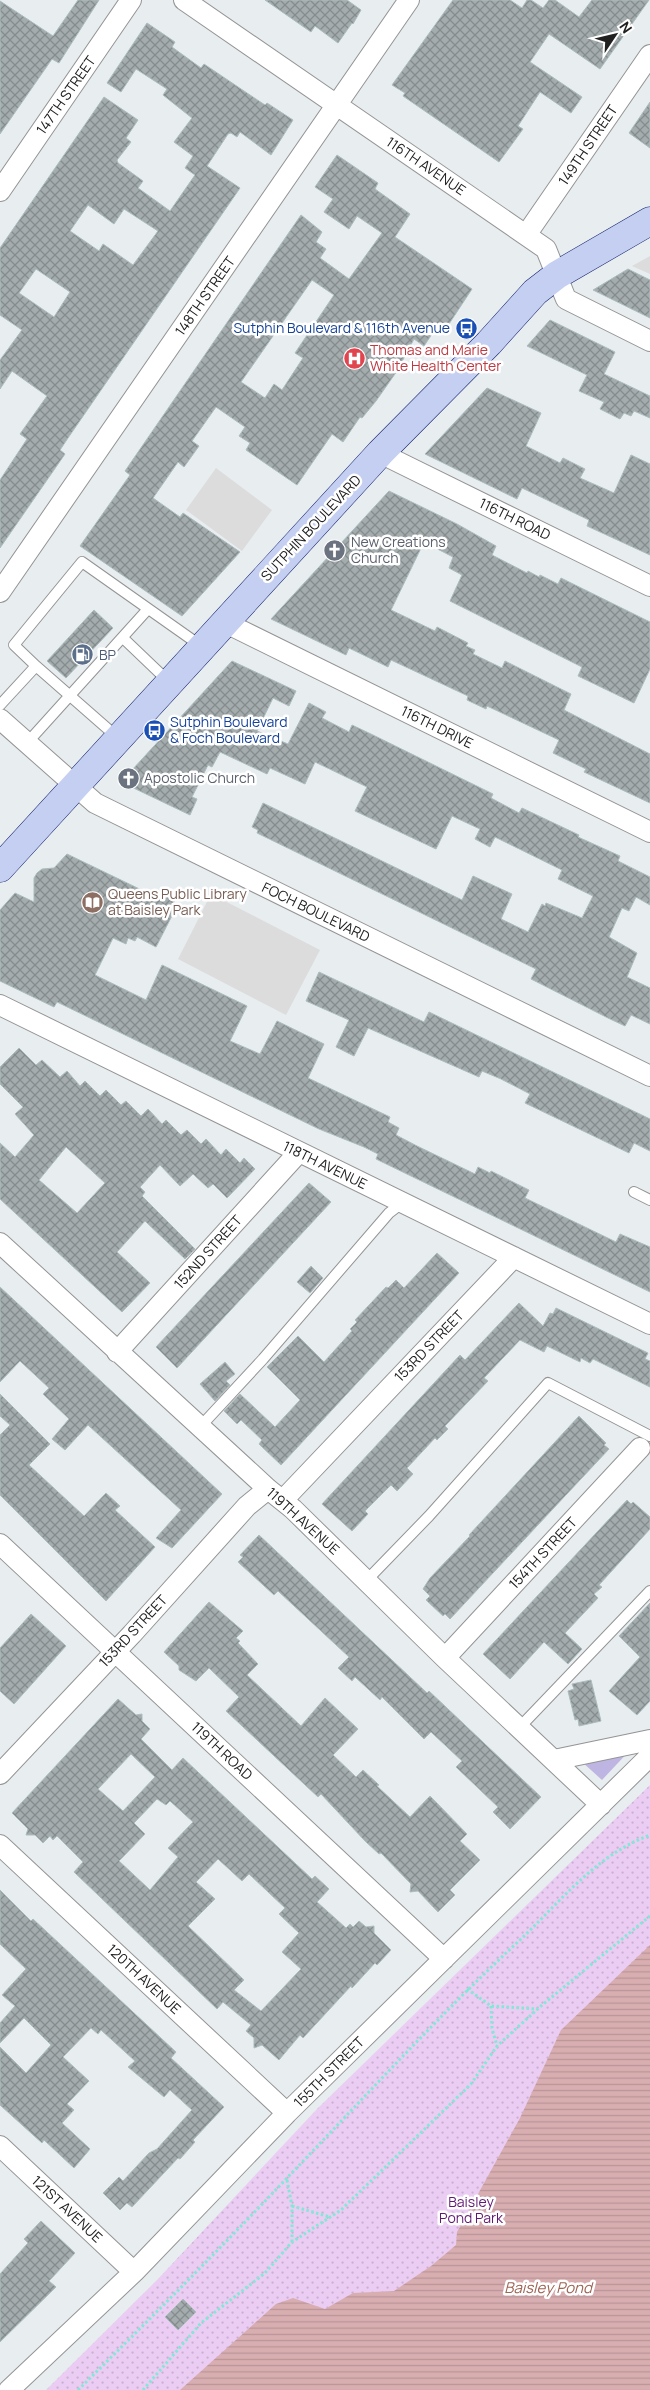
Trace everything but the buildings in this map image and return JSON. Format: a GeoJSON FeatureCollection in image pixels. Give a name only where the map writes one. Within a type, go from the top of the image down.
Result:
{"type":"FeatureCollection","features":[{"type":"Feature","properties":{"kind":"main road","name":"SUTPHIN BOULEVARD"},"geometry":{"type":"LineString","coordinates":[[0,868],[380,453],[489,343],[535,292],[557,275],[650,222]]}},
{"type":"Feature","properties":{"kind":"street","name":"147TH STREET"},"geometry":{"type":"LineString","coordinates":[[0,190],[131,0]]}},
{"type":"Feature","properties":{"kind":"street","name":"116TH AVENUE"},"geometry":{"type":"LineString","coordinates":[[184,0],[546,249],[566,300],[650,341]]}},
{"type":"Feature","properties":{"kind":"street","name":"148TH STREET"},"geometry":{"type":"LineString","coordinates":[[0,592],[410,0]]}},
{"type":"Feature","properties":{"kind":"street","name":"149TH STREET"},"geometry":{"type":"LineString","coordinates":[[526,235],[650,55]]}},
{"type":"Feature","properties":{"kind":"street","name":"116TH ROAD"},"geometry":{"type":"LineString","coordinates":[[380,453],[650,586]]}},
{"type":"Feature","properties":{"kind":"street","name":"116TH DRIVE"},"geometry":{"type":"LineString","coordinates":[[224,622],[650,832]]}},
{"type":"Feature","properties":{"kind":"street","name":"FOCH BOULEVARD"},"geometry":{"type":"LineString","coordinates":[[0,720],[75,784],[94,803],[650,1076]]}},
{"type":"Feature","properties":{"kind":"street","name":"118TH AVENUE"},"geometry":{"type":"LineString","coordinates":[[0,1006],[650,1324]]}},
{"type":"Feature","properties":{"kind":"street","name":"152ND STREET"},"geometry":{"type":"LineString","coordinates":[[117,1352],[299,1152]]}},
{"type":"Feature","properties":{"kind":"street","name":"119TH AVENUE"},"geometry":{"type":"LineString","coordinates":[[0,1243],[275,1495],[601,1805]]}},
{"type":"Feature","properties":{"kind":"street","name":"153RD STREET"},"geometry":{"type":"LineString","coordinates":[[0,1774],[247,1506],[275,1495],[514,1257]]}},
{"type":"Feature","properties":{"kind":"street","name":"154TH STREET"},"geometry":{"type":"LineString","coordinates":[[445,1658],[647,1441]]}},
{"type":"Feature","properties":{"kind":"street","name":"119TH ROAD"},"geometry":{"type":"LineString","coordinates":[[0,1544],[444,1959]]}},
{"type":"Feature","properties":{"kind":"street"},"geometry":{"type":"LineString","coordinates":[[554,1760],[650,1740]]}},
{"type":"Feature","properties":{"kind":"street","name":"155TH STREET"},"geometry":{"type":"LineString","coordinates":[[9,2390],[134,2272],[287,2113],[650,1756]]}},
{"type":"Feature","properties":{"kind":"street","name":"120TH AVENUE"},"geometry":{"type":"LineString","coordinates":[[0,1845],[287,2113]]}},
{"type":"Feature","properties":{"kind":"street","name":"121ST AVENUE"},"geometry":{"type":"LineString","coordinates":[[0,2146],[134,2272]]}},
{"type":"Feature","properties":{"kind":"lane"},"geometry":{"type":"LineString","coordinates":[[118,738],[14,645],[82,562],[201,647]]}},
{"type":"Feature","properties":{"kind":"lane"},"geometry":{"type":"LineString","coordinates":[[27,743],[148,609]]}},
{"type":"Feature","properties":{"kind":"lane"},"geometry":{"type":"LineString","coordinates":[[123,638],[169,682]]}},
{"type":"Feature","properties":{"kind":"lane"},"geometry":{"type":"LineString","coordinates":[[0,704],[36,666]]}},
{"type":"Feature","properties":{"kind":"lane"},"geometry":{"type":"LineString","coordinates":[[634,1192],[650,1200]]}},
{"type":"Feature","properties":{"kind":"lane"},"geometry":{"type":"LineString","coordinates":[[200,1428],[263,1359],[389,1213],[402,1203]]}},
{"type":"Feature","properties":{"kind":"lane"},"geometry":{"type":"LineString","coordinates":[[366,1581],[429,1516],[548,1383],[647,1441]]}},
{"type":"Feature","properties":{"kind":"lane"},"geometry":{"type":"LineString","coordinates":[[519,1728],[650,1590]]}},
{"type":"Feature","properties":{"kind":"path"},"geometry":{"type":"LineString","coordinates":[[78,2390],[286,2179],[467,1989],[543,1919],[595,1865],[630,1842],[650,1835]]}},
{"type":"Feature","properties":{"kind":"path"},"geometry":{"type":"LineString","coordinates":[[143,2390],[201,2323],[265,2273],[292,2242],[341,2210],[402,2153],[471,2084],[497,2046],[537,2009],[650,1916]]}},
{"type":"Feature","properties":{"kind":"path"},"geometry":{"type":"LineString","coordinates":[[467,1989],[490,2006],[537,2009]]}},
{"type":"Feature","properties":{"kind":"path"},"geometry":{"type":"LineString","coordinates":[[490,2006],[492,2028],[497,2046]]}},
{"type":"Feature","properties":{"kind":"path"},"geometry":{"type":"LineString","coordinates":[[286,2179],[292,2206],[292,2242]]}},
{"type":"Feature","properties":{"kind":"path"},"geometry":{"type":"LineString","coordinates":[[292,2206],[330,2217]]}},
{"type":"Feature","properties":{"kind":"shaded area"},"geometry":{"type":"Polygon","coordinates":[[[650,256],[650,274],[632,266],[650,256]]]}},
{"type":"Feature","properties":{"kind":"shaded area"},"geometry":{"type":"Polygon","coordinates":[[[216,468],[272,510],[242,551],[186,510],[216,468]]]}},
{"type":"Feature","properties":{"kind":"shaded area"},"geometry":{"type":"Polygon","coordinates":[[[211,894],[320,950],[286,1015],[178,959],[211,894]]]}},
{"type":"Feature","properties":{"kind":"shaded area"},"geometry":{"type":"Polygon","coordinates":[[[632,1748],[602,1780],[581,1761],[632,1748]]]}},
{"type":"Feature","properties":{"kind":"green space","name":"Baisley Pond Park"},"geometry":{"type":"Polygon","coordinates":[[[650,1785],[650,2390],[46,2390],[158,2279],[317,2109],[650,1785]]]}},
{"type":"Feature","properties":{"kind":"water","name":"Baisley Pond"},"geometry":{"type":"Polygon","coordinates":[[[650,1945],[650,2390],[180,2390],[276,2304],[293,2298],[325,2309],[353,2293],[394,2291],[431,2266],[456,2245],[457,2232],[520,2118],[561,2030],[650,1945]]]}},
{"type":"Feature","properties":{"kind":"place","name":"Sutphin Boulevard & 116th Avenue"},"geometry":{"type":"Point","coordinates":[466,328]}},
{"type":"Feature","properties":{"kind":"place","name":"Thomas and Marie White Health Center"},"geometry":{"type":"Point","coordinates":[354,358]}},
{"type":"Feature","properties":{"kind":"place","name":"New Creations Church"},"geometry":{"type":"Point","coordinates":[335,550]}},
{"type":"Feature","properties":{"kind":"place","name":"BP"},"geometry":{"type":"Point","coordinates":[83,655]}},
{"type":"Feature","properties":{"kind":"place","name":"Sutphin Boulevard & Foch Boulevard"},"geometry":{"type":"Point","coordinates":[154,730]}},
{"type":"Feature","properties":{"kind":"place","name":"Apostolic Church"},"geometry":{"type":"Point","coordinates":[128,778]}},
{"type":"Feature","properties":{"kind":"place","name":"Queens Public Library at Baisley Park"},"geometry":{"type":"Point","coordinates":[92,902]}}]}
